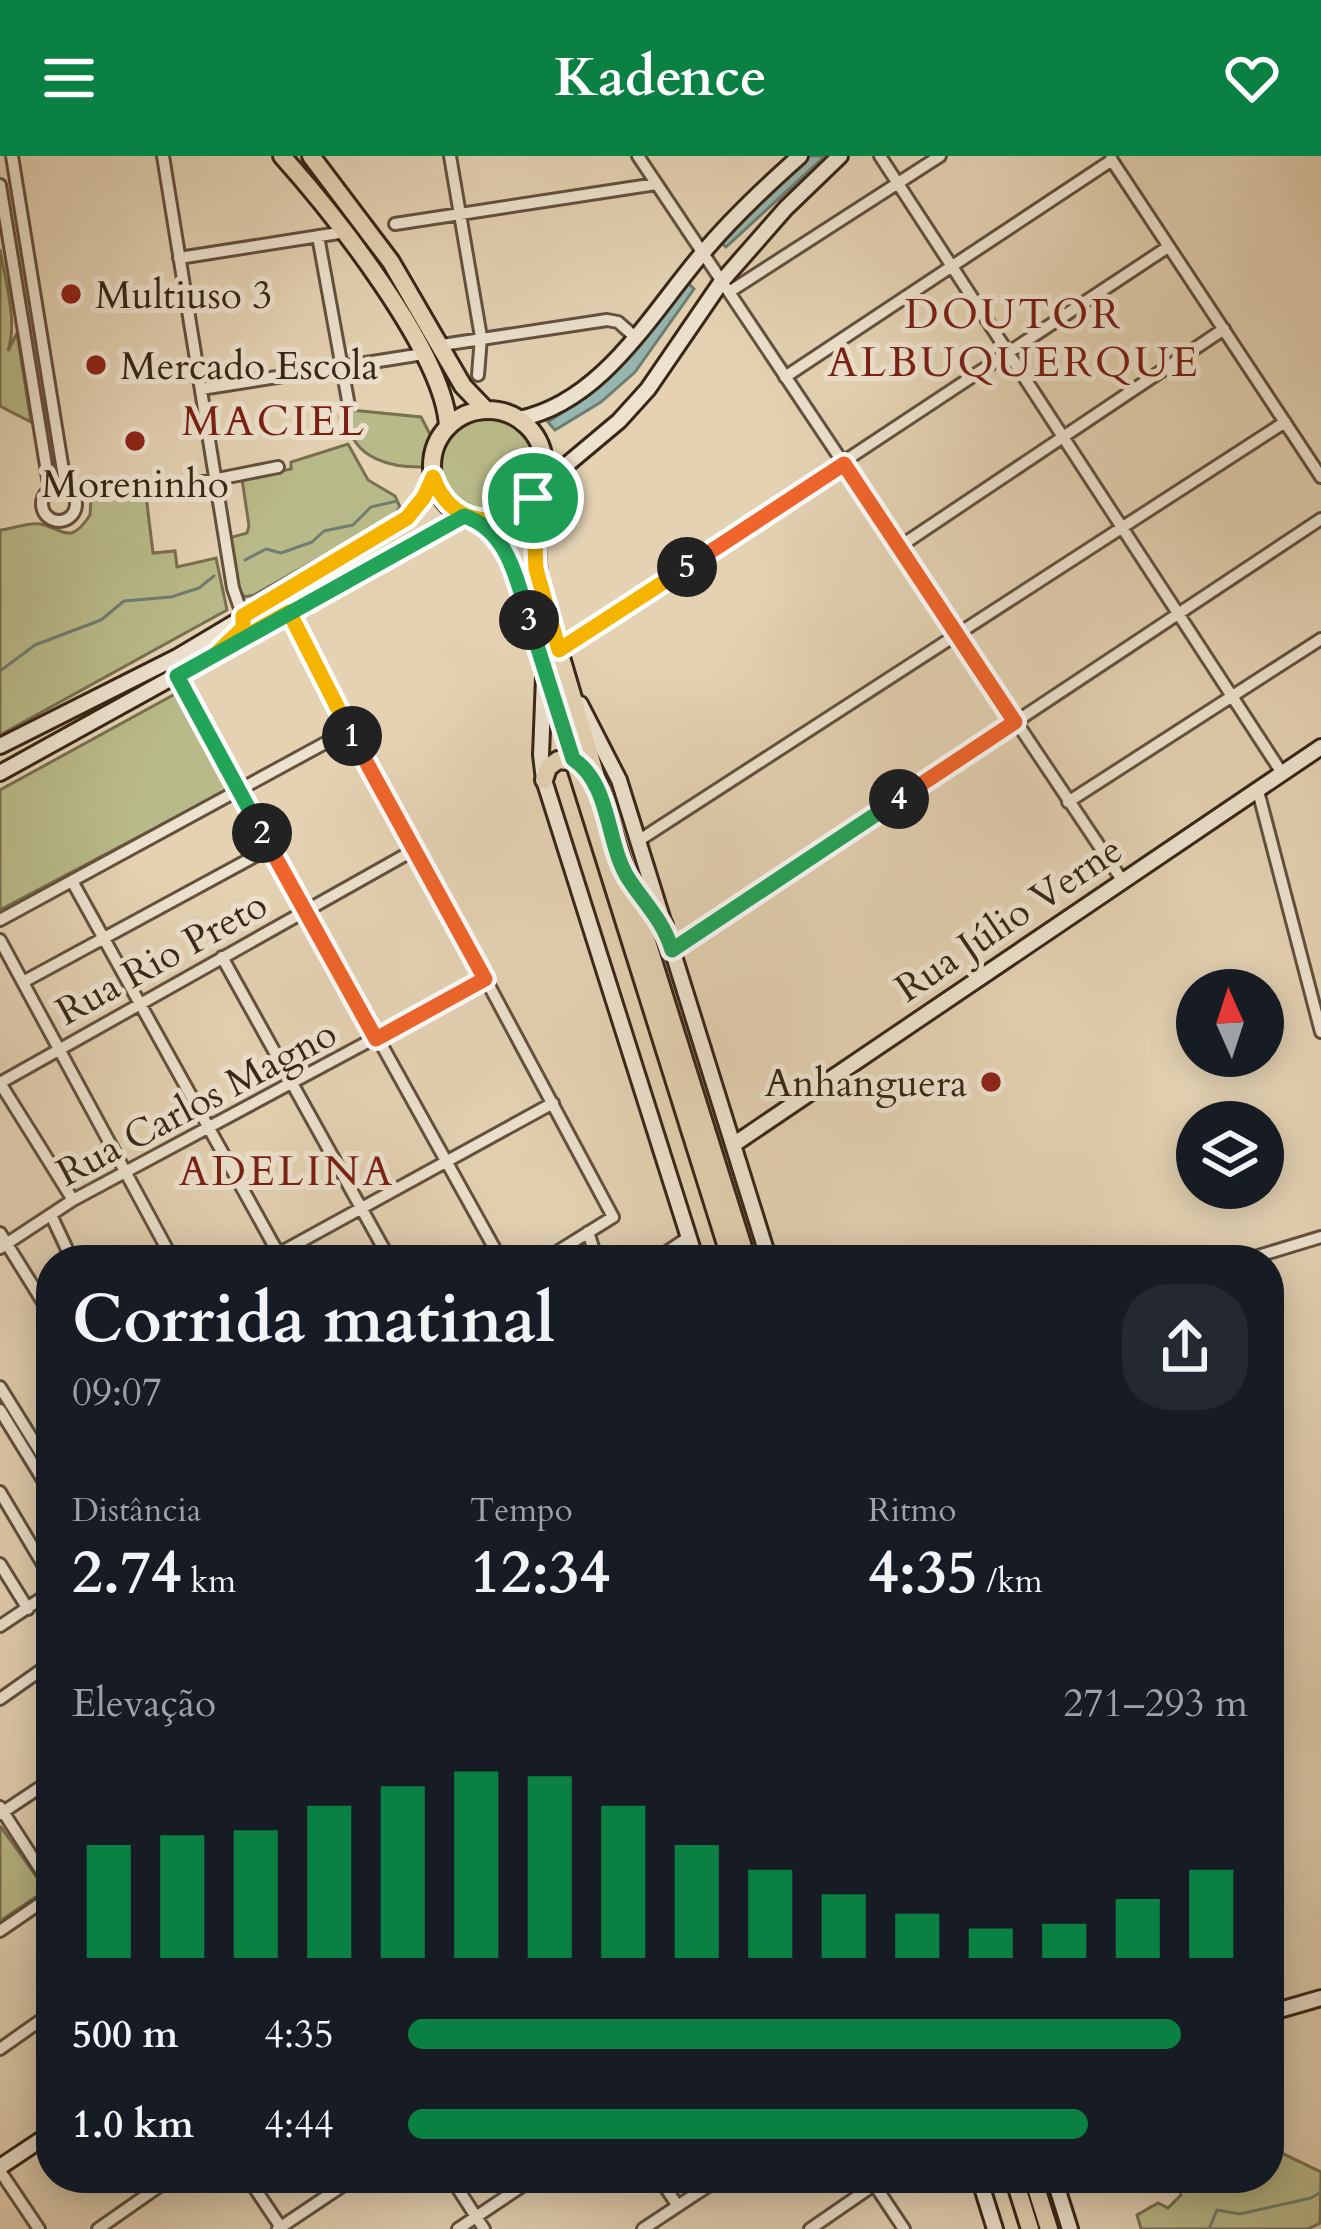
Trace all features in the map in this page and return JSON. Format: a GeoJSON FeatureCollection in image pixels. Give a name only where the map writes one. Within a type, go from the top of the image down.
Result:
{"type":"FeatureCollection","features":[{"type":"Feature","properties":{"kind":"main road"},"geometry":{"type":"LineString","coordinates":[[282,156],[345,232],[423,354],[444,395],[448,427]]}},
{"type":"Feature","properties":{"kind":"main road"},"geometry":{"type":"LineString","coordinates":[[311,156],[379,244],[463,386],[486,410]]}},
{"type":"Feature","properties":{"kind":"main road"},"geometry":{"type":"LineString","coordinates":[[0,746],[177,657],[407,518],[433,477],[436,445],[448,427],[472,412],[486,410],[519,419],[570,398],[606,369],[703,253],[800,156]]}},
{"type":"Feature","properties":{"kind":"main road"},"geometry":{"type":"LineString","coordinates":[[0,773],[289,612],[471,518],[509,517],[648,389],[786,208],[840,156]]}},
{"type":"Feature","properties":{"kind":"main road"},"geometry":{"type":"LineString","coordinates":[[519,419],[542,450],[544,469],[536,493],[536,569],[607,814],[742,1245]]}},
{"type":"Feature","properties":{"kind":"main road"},"geometry":{"type":"LineString","coordinates":[[433,477],[444,500],[502,544],[726,1245]]}},
{"type":"Feature","properties":{"kind":"main road"},"geometry":{"type":"LineString","coordinates":[[218,652],[243,628],[243,616]]}},
{"type":"Feature","properties":{"kind":"main road"},"geometry":{"type":"LineString","coordinates":[[177,657],[172,664],[177,676]]}},
{"type":"Feature","properties":{"kind":"main road"},"geometry":{"type":"LineString","coordinates":[[544,666],[544,780],[691,1245]]}},
{"type":"Feature","properties":{"kind":"main road"},"geometry":{"type":"LineString","coordinates":[[568,684],[614,765],[764,1245]]}},
{"type":"Feature","properties":{"kind":"main road","name":"Rua Júlio Verne"},"geometry":{"type":"LineString","coordinates":[[733,1145],[1321,747]]}},
{"type":"Feature","properties":{"kind":"main road"},"geometry":{"type":"LineString","coordinates":[[544,780],[552,764],[573,759]]}},
{"type":"Feature","properties":{"kind":"main road"},"geometry":{"type":"LineString","coordinates":[[573,759],[587,770],[607,814]]}},
{"type":"Feature","properties":{"kind":"main road"},"geometry":{"type":"LineString","coordinates":[[626,874],[664,926]]}},
{"type":"Feature","properties":{"kind":"main road"},"geometry":{"type":"LineString","coordinates":[[1284,2009],[1321,1998]]}},
{"type":"Feature","properties":{"kind":"main road"},"geometry":{"type":"LineString","coordinates":[[0,2169],[36,2144]]}},
{"type":"Feature","properties":{"kind":"main road"},"geometry":{"type":"LineString","coordinates":[[984,2193],[995,2229]]}},
{"type":"Feature","properties":{"kind":"main road"},"geometry":{"type":"LineString","coordinates":[[1019,2193],[1030,2229]]}},
{"type":"Feature","properties":{"kind":"main road"},"geometry":{"type":"LineString","coordinates":[[1038,2193],[1049,2229]]}},
{"type":"Feature","properties":{"kind":"main road"},"geometry":{"type":"LineString","coordinates":[[1059,2193],[1070,2229]]}},
{"type":"Feature","properties":{"kind":"street"},"geometry":{"type":"LineString","coordinates":[[0,185],[50,490],[42,502],[51,520],[62,521],[72,516],[76,506],[66,489],[13,156]]}},
{"type":"Feature","properties":{"kind":"street"},"geometry":{"type":"LineString","coordinates":[[163,156],[233,588],[243,616]]}},
{"type":"Feature","properties":{"kind":"street"},"geometry":{"type":"LineString","coordinates":[[450,156],[481,337],[478,375]]}},
{"type":"Feature","properties":{"kind":"street"},"geometry":{"type":"LineString","coordinates":[[638,156],[1123,880]]}},
{"type":"Feature","properties":{"kind":"street"},"geometry":{"type":"LineString","coordinates":[[880,156],[1282,773]]}},
{"type":"Feature","properties":{"kind":"street"},"geometry":{"type":"LineString","coordinates":[[725,287],[940,156]]}},
{"type":"Feature","properties":{"kind":"street"},"geometry":{"type":"LineString","coordinates":[[785,376],[1111,158],[1316,466]]}},
{"type":"Feature","properties":{"kind":"street"},"geometry":{"type":"LineString","coordinates":[[0,172],[17,180]]}},
{"type":"Feature","properties":{"kind":"street"},"geometry":{"type":"LineString","coordinates":[[395,224],[656,184]]}},
{"type":"Feature","properties":{"kind":"street"},"geometry":{"type":"LineString","coordinates":[[8,233],[24,231]]}},
{"type":"Feature","properties":{"kind":"street"},"geometry":{"type":"LineString","coordinates":[[179,258],[345,232]]}},
{"type":"Feature","properties":{"kind":"street"},"geometry":{"type":"LineString","coordinates":[[318,236],[349,406]]}},
{"type":"Feature","properties":{"kind":"street"},"geometry":{"type":"LineString","coordinates":[[559,650],[1168,248]]}},
{"type":"Feature","properties":{"kind":"street"},"geometry":{"type":"LineString","coordinates":[[442,345],[607,320],[618,322],[634,337]]}},
{"type":"Feature","properties":{"kind":"street"},"geometry":{"type":"LineString","coordinates":[[899,547],[1224,329]]}},
{"type":"Feature","properties":{"kind":"street"},"geometry":{"type":"LineString","coordinates":[[201,389],[423,354]]}},
{"type":"Feature","properties":{"kind":"street"},"geometry":{"type":"LineString","coordinates":[[638,842],[1285,422]]}},
{"type":"Feature","properties":{"kind":"street"},"geometry":{"type":"LineString","coordinates":[[41,434],[56,431]]}},
{"type":"Feature","properties":{"kind":"street"},"geometry":{"type":"LineString","coordinates":[[1316,466],[1321,447]]}},
{"type":"Feature","properties":{"kind":"street"},"geometry":{"type":"LineString","coordinates":[[167,489],[278,467]]}},
{"type":"Feature","properties":{"kind":"street"},"geometry":{"type":"LineString","coordinates":[[50,490],[66,489]]}},
{"type":"Feature","properties":{"kind":"street"},"geometry":{"type":"LineString","coordinates":[[672,950],[1321,519]]}},
{"type":"Feature","properties":{"kind":"street"},"geometry":{"type":"LineString","coordinates":[[289,612],[613,1216],[568,1245]]}},
{"type":"Feature","properties":{"kind":"street"},"geometry":{"type":"LineString","coordinates":[[1068,802],[1321,639]]}},
{"type":"Feature","properties":{"kind":"street"},"geometry":{"type":"LineString","coordinates":[[177,676],[492,1245]]}},
{"type":"Feature","properties":{"kind":"street"},"geometry":{"type":"LineString","coordinates":[[0,920],[349,730]]}},
{"type":"Feature","properties":{"kind":"street"},"geometry":{"type":"LineString","coordinates":[[1258,791],[1321,1032]]}},
{"type":"Feature","properties":{"kind":"street"},"geometry":{"type":"LineString","coordinates":[[23,982],[270,848]]}},
{"type":"Feature","properties":{"kind":"street","name":"Rua Rio Preto"},"geometry":{"type":"LineString","coordinates":[[0,1083],[415,850]]}},
{"type":"Feature","properties":{"kind":"street"},"geometry":{"type":"LineString","coordinates":[[72,880],[269,1245]]}},
{"type":"Feature","properties":{"kind":"street"},"geometry":{"type":"LineString","coordinates":[[0,940],[165,1245]]}},
{"type":"Feature","properties":{"kind":"street"},"geometry":{"type":"LineString","coordinates":[[222,957],[382,1245]]}},
{"type":"Feature","properties":{"kind":"street","name":"Rua Carlos Magno"},"geometry":{"type":"LineString","coordinates":[[2,1242],[208,1125],[293,1085],[485,979]]}},
{"type":"Feature","properties":{"kind":"street"},"geometry":{"type":"LineString","coordinates":[[0,1083],[73,1200]]}},
{"type":"Feature","properties":{"kind":"street"},"geometry":{"type":"LineString","coordinates":[[298,1245],[553,1103]]}},
{"type":"Feature","properties":{"kind":"street"},"geometry":{"type":"LineString","coordinates":[[51,1215],[65,1245]]}},
{"type":"Feature","properties":{"kind":"street"},"geometry":{"type":"LineString","coordinates":[[589,1232],[593,1245]]}},
{"type":"Feature","properties":{"kind":"street"},"geometry":{"type":"LineString","coordinates":[[678,1245],[689,1238]]}},
{"type":"Feature","properties":{"kind":"street"},"geometry":{"type":"LineString","coordinates":[[1284,1249],[1321,1238]]}},
{"type":"Feature","properties":{"kind":"street"},"geometry":{"type":"LineString","coordinates":[[2,1242],[36,1293]]}},
{"type":"Feature","properties":{"kind":"street"},"geometry":{"type":"LineString","coordinates":[[0,1387],[36,1445]]}},
{"type":"Feature","properties":{"kind":"street"},"geometry":{"type":"LineString","coordinates":[[0,1410],[6,1433],[36,1473]]}},
{"type":"Feature","properties":{"kind":"street"},"geometry":{"type":"LineString","coordinates":[[0,1492],[36,1553]]}},
{"type":"Feature","properties":{"kind":"street"},"geometry":{"type":"LineString","coordinates":[[0,1564],[28,1609]]}},
{"type":"Feature","properties":{"kind":"street"},"geometry":{"type":"LineString","coordinates":[[0,1626],[36,1603]]}},
{"type":"Feature","properties":{"kind":"street"},"geometry":{"type":"LineString","coordinates":[[0,1699],[36,1674]]}},
{"type":"Feature","properties":{"kind":"street"},"geometry":{"type":"LineString","coordinates":[[36,1789],[1,1811],[36,1864]]}},
{"type":"Feature","properties":{"kind":"street"},"geometry":{"type":"LineString","coordinates":[[0,1930],[36,1906]]}},
{"type":"Feature","properties":{"kind":"street"},"geometry":{"type":"LineString","coordinates":[[0,2049],[36,2024]]}},
{"type":"Feature","properties":{"kind":"street"},"geometry":{"type":"LineString","coordinates":[[0,2169],[40,2229]]}},
{"type":"Feature","properties":{"kind":"street"},"geometry":{"type":"LineString","coordinates":[[98,2229],[150,2193]]}},
{"type":"Feature","properties":{"kind":"street"},"geometry":{"type":"LineString","coordinates":[[258,2193],[280,2228],[332,2193]]}},
{"type":"Feature","properties":{"kind":"street"},"geometry":{"type":"LineString","coordinates":[[461,2193],[484,2229]]}},
{"type":"Feature","properties":{"kind":"street"},"geometry":{"type":"LineString","coordinates":[[458,2229],[512,2193]]}},
{"type":"Feature","properties":{"kind":"street"},"geometry":{"type":"LineString","coordinates":[[669,2193],[678,2206]]}},
{"type":"Feature","properties":{"kind":"street"},"geometry":{"type":"LineString","coordinates":[[643,2229],[698,2193]]}},
{"type":"Feature","properties":{"kind":"street"},"geometry":{"type":"LineString","coordinates":[[810,2229],[856,2193]]}},
{"type":"Feature","properties":{"kind":"street"},"geometry":{"type":"LineString","coordinates":[[880,2193],[904,2229]]}},
{"type":"Feature","properties":{"kind":"green space"},"geometry":{"type":"Polygon","coordinates":[[[0,249],[11,313],[8,351],[17,333],[31,422],[0,406],[0,249]]]}},
{"type":"Feature","properties":{"kind":"green space"},"geometry":{"type":"Polygon","coordinates":[[[341,409],[421,417],[432,438],[424,453],[424,467],[399,466],[366,453],[340,418],[341,409]]]}},
{"type":"Feature","properties":{"kind":"green space"},"geometry":{"type":"Polygon","coordinates":[[[488,417],[506,420],[522,431],[533,447],[533,483],[522,499],[506,510],[488,513],[470,510],[454,499],[443,483],[440,465],[443,447],[454,431],[470,420],[488,417]]]}},
{"type":"Feature","properties":{"kind":"green space"},"geometry":{"type":"Polygon","coordinates":[[[348,444],[368,480],[395,496],[400,507],[392,517],[244,597],[229,538],[247,533],[249,526],[242,479],[291,469],[291,462],[348,444]]]}},
{"type":"Feature","properties":{"kind":"green space"},"geometry":{"type":"Polygon","coordinates":[[[145,487],[153,553],[175,551],[177,567],[216,558],[227,610],[0,735],[0,530],[36,524],[72,533],[90,515],[91,499],[145,487]]]}},
{"type":"Feature","properties":{"kind":"green space"},"geometry":{"type":"Polygon","coordinates":[[[175,694],[229,789],[0,910],[0,790],[175,694]]]}},
{"type":"Feature","properties":{"kind":"green space"},"geometry":{"type":"Polygon","coordinates":[[[0,1828],[36,1876],[36,1897],[0,1921],[0,1828]]]}},
{"type":"Feature","properties":{"kind":"green space"},"geometry":{"type":"Polygon","coordinates":[[[1284,2154],[1321,2172],[1320,2223],[1308,2229],[1141,2229],[1137,2215],[1158,2203],[1168,2208],[1181,2195],[1284,2193],[1284,2154]]]}},
{"type":"Feature","properties":{"kind":"water"},"geometry":{"type":"Polygon","coordinates":[[[802,156],[825,156],[726,247],[719,241],[802,156]]]}},
{"type":"Feature","properties":{"kind":"water"},"geometry":{"type":"Polygon","coordinates":[[[687,282],[694,289],[635,372],[601,402],[555,430],[548,422],[625,359],[687,282]]]}},
{"type":"Feature","properties":{"kind":"waterway"},"geometry":{"type":"LineString","coordinates":[[245,560],[266,549],[281,553],[312,542],[324,531],[353,525],[371,507],[397,501]]}},
{"type":"Feature","properties":{"kind":"waterway"},"geometry":{"type":"LineString","coordinates":[[0,671],[35,645],[101,620],[124,601],[171,597],[199,588],[214,576]]}},
{"type":"Feature","properties":{"kind":"waterway"},"geometry":{"type":"LineString","coordinates":[[1209,2229],[1217,2210],[1240,2214],[1321,2192]]}},
{"type":"Feature","properties":{"kind":"place","name":"Multiuso 3"},"geometry":{"type":"Point","coordinates":[71,294]}},
{"type":"Feature","properties":{"kind":"place","name":"Mercado Escola"},"geometry":{"type":"Point","coordinates":[96,365]}},
{"type":"Feature","properties":{"kind":"place","name":"Moreninho"},"geometry":{"type":"Point","coordinates":[135,441]}},
{"type":"Feature","properties":{"kind":"place","name":"Anhanguera"},"geometry":{"type":"Point","coordinates":[991,1082]}},
{"type":"Feature","properties":{"kind":"district","name":"DOUTOR ALBUQUERQUE"},"geometry":{"type":"Point","coordinates":[1014,338]}},
{"type":"Feature","properties":{"kind":"district","name":"MACIEL"},"geometry":{"type":"Point","coordinates":[274,420]}},
{"type":"Feature","properties":{"kind":"district","name":"ADELINA"},"geometry":{"type":"Point","coordinates":[287,1170]}},
{"type":"Feature","properties":{"kind":"route"},"geometry":{"type":"LineString","coordinates":[[533,498],[509,517],[478,520],[453,509],[433,477],[407,518],[243,616],[243,628],[218,652],[289,612],[485,979],[376,1039],[177,676],[218,652],[442,525],[464,516],[478,520],[502,544],[573,759],[587,770],[626,874],[664,926],[672,950],[1015,722],[844,464],[559,650],[536,569],[533,498]]}}]}
